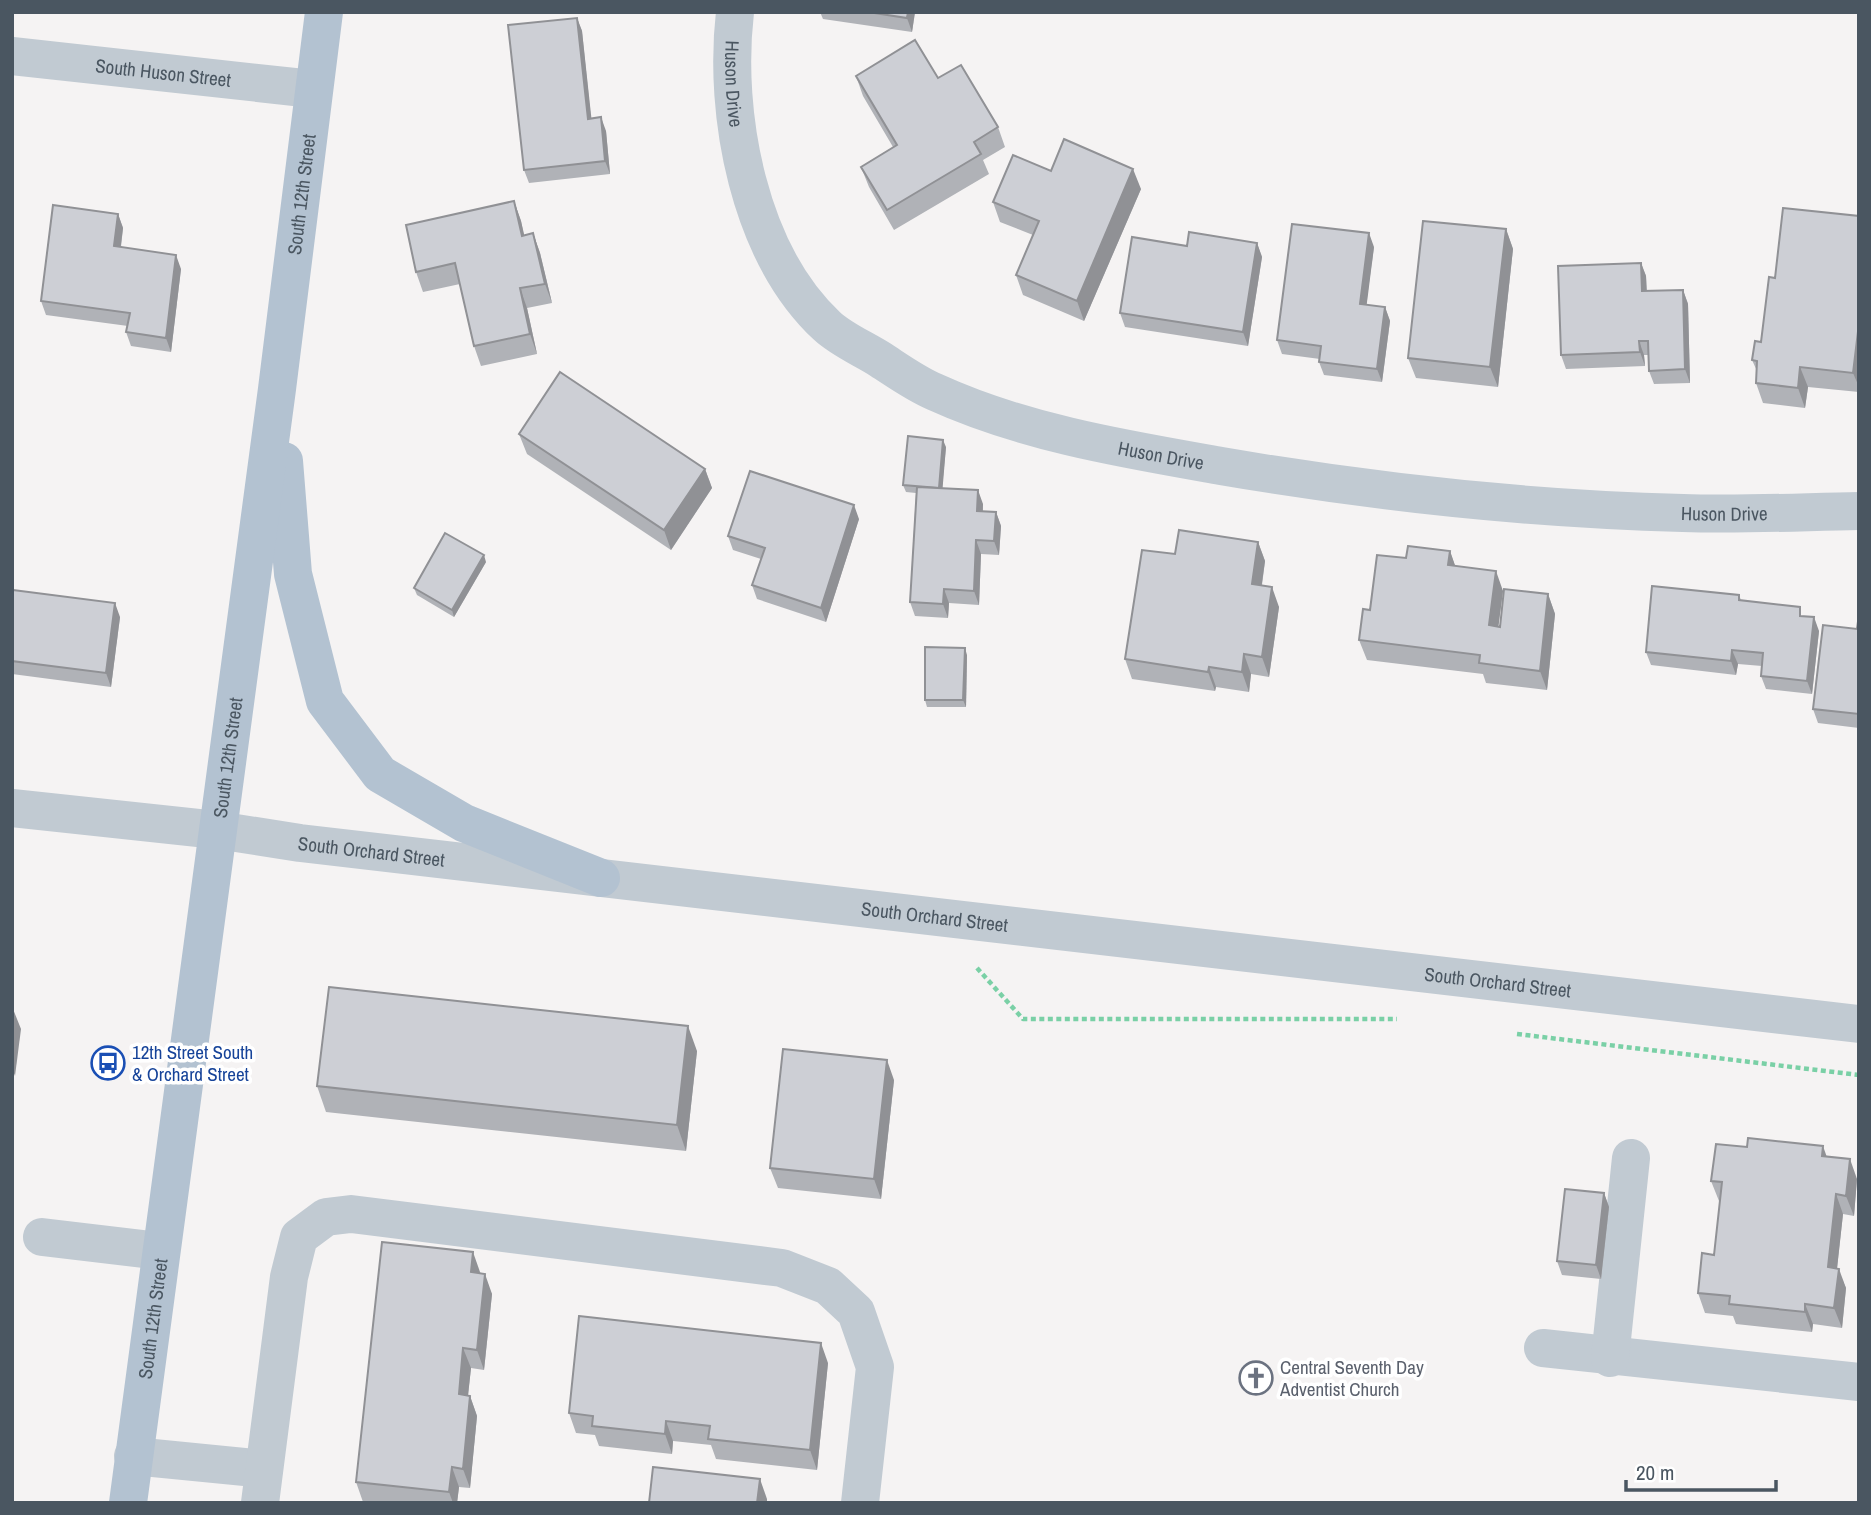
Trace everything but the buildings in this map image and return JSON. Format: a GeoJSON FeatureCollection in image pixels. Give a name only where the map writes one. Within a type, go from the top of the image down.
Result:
{"type":"FeatureCollection","features":[{"type":"Feature","properties":{"kind":"main road","name":"South 12th Street"},"geometry":{"type":"LineString","coordinates":[[128,1503],[278,389],[324,12]]}},
{"type":"Feature","properties":{"kind":"main road"},"geometry":{"type":"LineString","coordinates":[[278,389],[293,574],[325,701],[380,774],[464,823],[601,878]]}},
{"type":"Feature","properties":{"kind":"street","name":"Huson Drive"},"geometry":{"type":"LineString","coordinates":[[735,12],[731,78],[736,128],[761,225],[777,262],[829,328],[932,391],[989,414],[1130,449],[1441,498],[1684,513],[1859,511]]}},
{"type":"Feature","properties":{"kind":"street","name":"South Huson Street"},"geometry":{"type":"LineString","coordinates":[[12,56],[313,89]]}},
{"type":"Feature","properties":{"kind":"street","name":"South Orchard Street"},"geometry":{"type":"LineString","coordinates":[[12,808],[1859,1024]]}},
{"type":"Feature","properties":{"kind":"street"},"geometry":{"type":"LineString","coordinates":[[1610,1358],[1630,1158]]}},
{"type":"Feature","properties":{"kind":"street"},"geometry":{"type":"LineString","coordinates":[[133,1456],[262,1486],[289,1277],[299,1237],[326,1217],[351,1214],[782,1268],[828,1286],[856,1312],[875,1367],[860,1503]]}},
{"type":"Feature","properties":{"kind":"street"},"geometry":{"type":"LineString","coordinates":[[42,1237],[160,1251]]}},
{"type":"Feature","properties":{"kind":"street"},"geometry":{"type":"LineString","coordinates":[[1542,1348],[1610,1358],[1859,1382]]}},
{"type":"Feature","properties":{"kind":"path"},"geometry":{"type":"LineString","coordinates":[[1023,1019],[1411,1021]]}},
{"type":"Feature","properties":{"kind":"path"},"geometry":{"type":"LineString","coordinates":[[1506,1032],[1859,1075]]}},
{"type":"Feature","properties":{"kind":"place","name":"12th Street South & Orchard Street"},"geometry":{"type":"Point","coordinates":[108,1063]}},
{"type":"Feature","properties":{"kind":"place","name":"Central Seventh Day Adventist Church"},"geometry":{"type":"Point","coordinates":[1256,1378]}}]}
